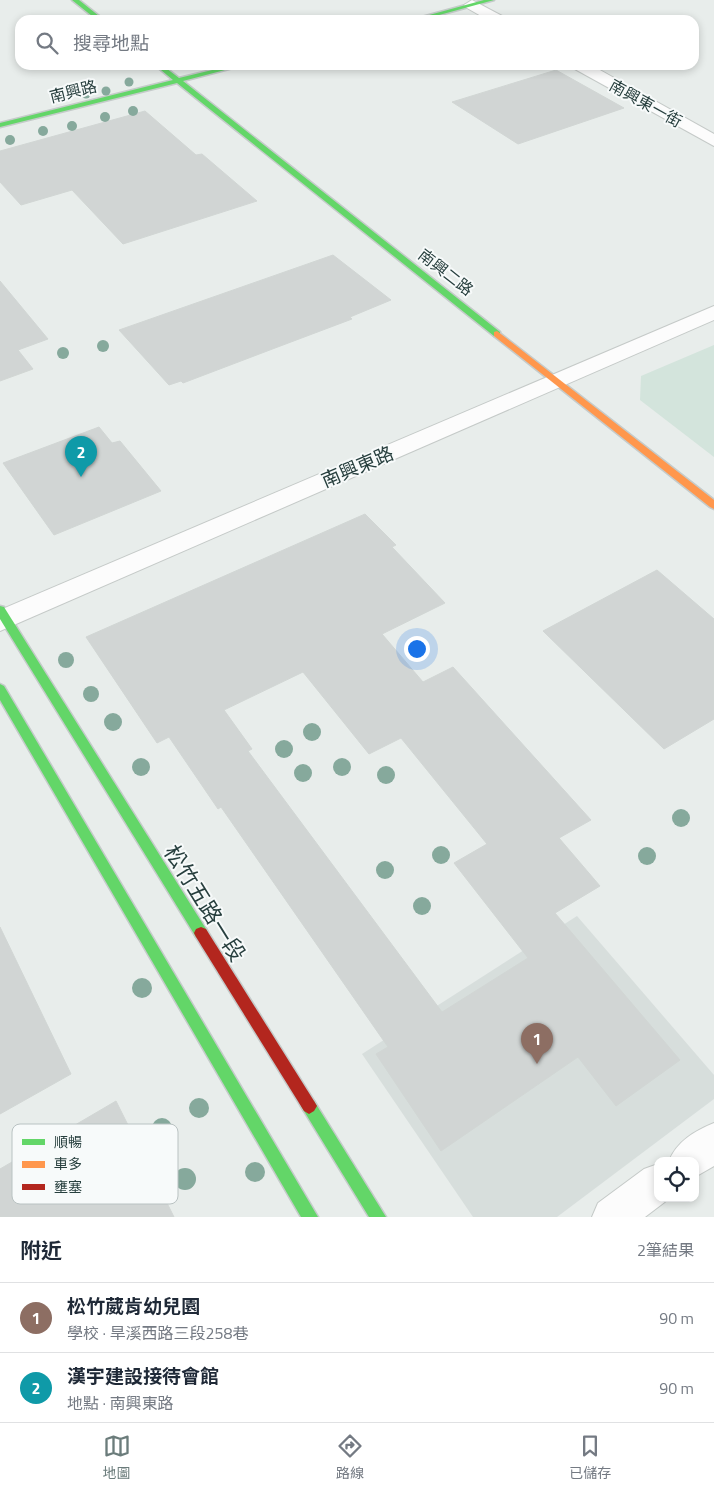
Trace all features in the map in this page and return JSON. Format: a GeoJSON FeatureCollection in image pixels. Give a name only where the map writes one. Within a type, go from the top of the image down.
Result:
{"type":"FeatureCollection","features":[{"type":"Feature","properties":{"kind":"street"},"geometry":{"type":"LineString","coordinates":[[75,0],[94,15]]}},
{"type":"Feature","properties":{"kind":"street"},"geometry":{"type":"LineString","coordinates":[[433,15],[491,0]]}},
{"type":"Feature","properties":{"kind":"street"},"geometry":{"type":"LineString","coordinates":[[472,5],[490,15]]}},
{"type":"Feature","properties":{"kind":"street","name":"南興二路"},"geometry":{"type":"LineString","coordinates":[[164,70],[714,505]]}},
{"type":"Feature","properties":{"kind":"street","name":"南興路"},"geometry":{"type":"LineString","coordinates":[[0,126],[221,70]]}},
{"type":"Feature","properties":{"kind":"street","name":"南興東一街"},"geometry":{"type":"LineString","coordinates":[[588,70],[714,142]]}},
{"type":"Feature","properties":{"kind":"street","name":"南興東路"},"geometry":{"type":"LineString","coordinates":[[2,616],[714,312]]}},
{"type":"Feature","properties":{"kind":"street","name":"松竹五路一段"},"geometry":{"type":"LineString","coordinates":[[2,616],[378,1217]]}},
{"type":"Feature","properties":{"kind":"street"},"geometry":{"type":"LineString","coordinates":[[0,689],[310,1217]]}},
{"type":"Feature","properties":{"kind":"street"},"geometry":{"type":"LineString","coordinates":[[693,1157],[714,1142]]}},
{"type":"Feature","properties":{"kind":"street"},"geometry":{"type":"LineString","coordinates":[[612,1217],[654,1186]]}},
{"type":"Feature","properties":{"kind":"shaded area"},"geometry":{"type":"Polygon","coordinates":[[[714,345],[714,457],[640,400],[641,376],[714,345]]]}},
{"type":"Feature","properties":{"kind":"shaded area"},"geometry":{"type":"Polygon","coordinates":[[[577,916],[714,1075],[714,1099],[557,1217],[473,1217],[362,1054],[577,916]]]}},
{"type":"Feature","properties":{"kind":"building"},"geometry":{"type":"Polygon","coordinates":[[[556,70],[624,108],[518,144],[452,102],[556,70]]]}},
{"type":"Feature","properties":{"kind":"building"},"geometry":{"type":"Polygon","coordinates":[[[145,111],[196,155],[202,154],[257,201],[123,244],[72,190],[21,205],[0,182],[0,151],[145,111]]]}},
{"type":"Feature","properties":{"kind":"building"},"geometry":{"type":"Polygon","coordinates":[[[333,255],[391,300],[350,317],[352,319],[183,383],[181,381],[169,385],[119,330],[333,255]]]}},
{"type":"Feature","properties":{"kind":"building"},"geometry":{"type":"Polygon","coordinates":[[[0,281],[48,339],[18,350],[33,369],[0,381],[0,281]]]}},
{"type":"Feature","properties":{"kind":"building"},"geometry":{"type":"Polygon","coordinates":[[[99,427],[112,443],[120,441],[161,491],[54,535],[3,463],[99,427]]]}},
{"type":"Feature","properties":{"kind":"building"},"geometry":{"type":"Polygon","coordinates":[[[365,514],[396,545],[392,547],[445,603],[382,634],[423,682],[453,667],[591,820],[559,838],[600,886],[555,913],[680,1060],[616,1106],[578,1057],[441,1151],[376,1054],[388,1047],[221,807],[218,809],[169,737],[157,743],[86,637],[365,514]],[[303,672],[224,710],[252,749],[248,751],[442,1012],[528,958],[454,863],[487,844],[401,738],[369,754],[303,672]]]}},
{"type":"Feature","properties":{"kind":"building"},"geometry":{"type":"Polygon","coordinates":[[[657,570],[714,619],[714,719],[664,749],[543,631],[657,570]]]}},
{"type":"Feature","properties":{"kind":"building"},"geometry":{"type":"Polygon","coordinates":[[[0,927],[71,1074],[0,1114],[0,927]]]}},
{"type":"Feature","properties":{"kind":"building"},"geometry":{"type":"Polygon","coordinates":[[[116,1101],[128,1124],[77,1124],[116,1101]]]}},
{"type":"Feature","properties":{"kind":"building"},"geometry":{"type":"Polygon","coordinates":[[[12,1162],[12,1204],[168,1204],[174,1217],[0,1217],[0,1169],[12,1162]]]}},
{"type":"Feature","properties":{"kind":"traffic: fast"},"geometry":{"type":"LineString","coordinates":[[75,0],[94,15]]}},
{"type":"Feature","properties":{"kind":"traffic: fast"},"geometry":{"type":"LineString","coordinates":[[433,15],[491,0]]}},
{"type":"Feature","properties":{"kind":"traffic: fast"},"geometry":{"type":"LineString","coordinates":[[164,70],[497,334]]}},
{"type":"Feature","properties":{"kind":"traffic: fast"},"geometry":{"type":"LineString","coordinates":[[0,125],[221,70]]}},
{"type":"Feature","properties":{"kind":"traffic: fast"},"geometry":{"type":"LineString","coordinates":[[0,610],[201,933]]}},
{"type":"Feature","properties":{"kind":"traffic: fast"},"geometry":{"type":"LineString","coordinates":[[0,689],[310,1217]]}},
{"type":"Feature","properties":{"kind":"traffic: fast"},"geometry":{"type":"LineString","coordinates":[[309,1106],[378,1217]]}},
{"type":"Feature","properties":{"kind":"traffic: slow"},"geometry":{"type":"LineString","coordinates":[[497,334],[714,505]]}},
{"type":"Feature","properties":{"kind":"traffic: jam"},"geometry":{"type":"LineString","coordinates":[[201,933],[309,1106]]}},
{"type":"Feature","properties":{"kind":"place","name":"漢宇建設接待會館"},"geometry":{"type":"Point","coordinates":[81,477]}},
{"type":"Feature","properties":{"kind":"place","name":"松竹葳肯幼兒園"},"geometry":{"type":"Point","coordinates":[537,1064]}}]}
